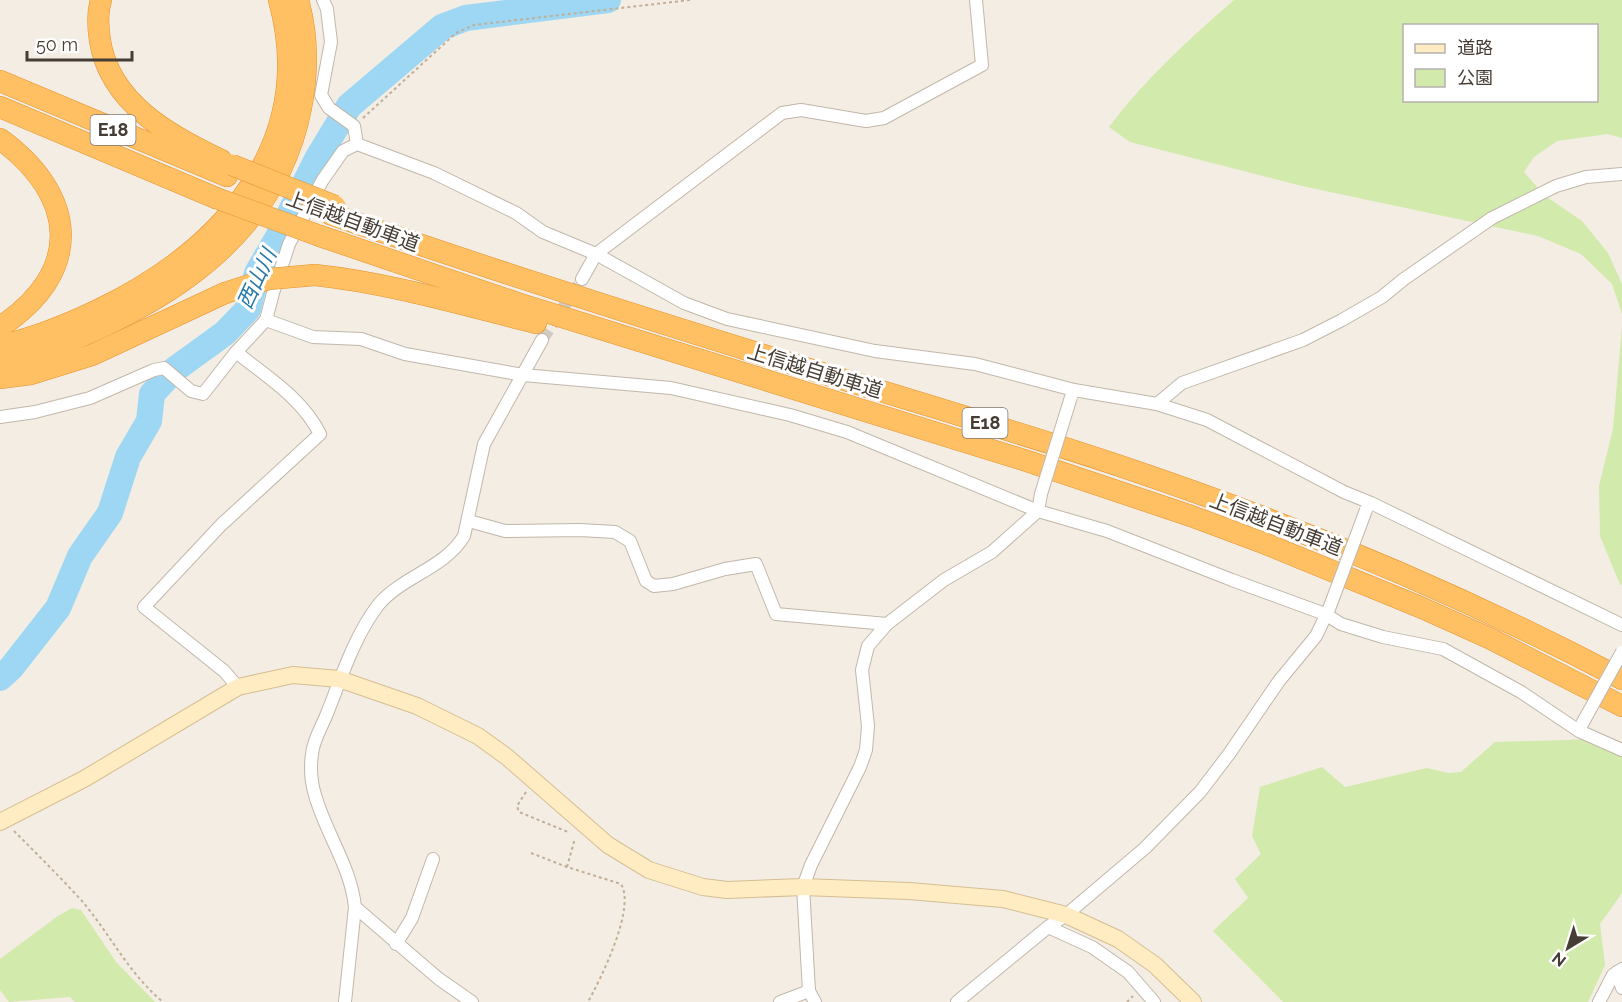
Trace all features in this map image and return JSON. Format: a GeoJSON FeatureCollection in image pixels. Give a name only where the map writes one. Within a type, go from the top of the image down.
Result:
{"type":"FeatureCollection","features":[{"type":"Feature","properties":{"kind":"highway"},"geometry":{"type":"LineString","coordinates":[[101,0],[98,28],[102,50],[112,76],[128,98],[168,133],[229,171]]}},
{"type":"Feature","properties":{"kind":"highway"},"geometry":{"type":"LineString","coordinates":[[0,346],[47,332],[82,318],[144,286],[196,249],[220,226],[255,180],[278,128],[284,102],[288,45],[279,0]]}},
{"type":"Feature","properties":{"kind":"highway"},"geometry":{"type":"LineString","coordinates":[[0,366],[91,333],[155,300],[205,265],[247,222],[277,174],[298,123],[306,68],[306,39],[298,0]]}},
{"type":"Feature","properties":{"kind":"highway","name":"上信越自動車道"},"geometry":{"type":"LineString","coordinates":[[0,81],[440,252],[1031,437],[1197,494],[1425,583],[1492,613],[1622,680]]}},
{"type":"Feature","properties":{"kind":"highway","name":"上信越自動車道"},"geometry":{"type":"LineString","coordinates":[[0,107],[216,198],[320,236],[520,304],[1027,461],[1160,505],[1266,544],[1489,638],[1622,706]]}},
{"type":"Feature","properties":{"kind":"highway"},"geometry":{"type":"LineString","coordinates":[[0,139],[21,156],[39,176],[53,197],[60,219],[61,240],[57,260],[50,277],[37,296],[22,311],[0,327]]}},
{"type":"Feature","properties":{"kind":"highway"},"geometry":{"type":"LineString","coordinates":[[0,378],[31,374],[93,356],[225,293],[269,279],[315,275],[404,290],[749,376]]}},
{"type":"Feature","properties":{"kind":"street"},"geometry":{"type":"LineString","coordinates":[[323,0],[327,9],[331,42],[321,94],[329,108],[354,126],[357,144]]}},
{"type":"Feature","properties":{"kind":"street"},"geometry":{"type":"LineString","coordinates":[[582,279],[596,254],[782,113],[801,110],[866,121],[884,118],[982,65],[976,0]]}},
{"type":"Feature","properties":{"kind":"street"},"geometry":{"type":"LineString","coordinates":[[0,417],[35,412],[90,398],[154,370],[164,369],[191,391],[203,394],[236,352],[266,320],[289,244],[322,181],[343,151],[357,144],[434,173],[516,213],[543,232],[596,254],[684,303],[727,319],[875,351],[975,364],[1073,394],[1157,404],[1207,420],[1369,506],[1622,625]]}},
{"type":"Feature","properties":{"kind":"street"},"geometry":{"type":"LineString","coordinates":[[1157,404],[1182,383],[1303,340],[1342,320],[1382,297],[1492,218],[1556,186],[1586,177],[1622,174]]}},
{"type":"Feature","properties":{"kind":"street"},"geometry":{"type":"LineString","coordinates":[[266,320],[313,337],[361,339],[405,354],[523,375],[671,388],[790,415],[847,432],[1038,511],[1107,531],[1232,580],[1327,611],[1341,624],[1383,637],[1443,649],[1622,750]]}},
{"type":"Feature","properties":{"kind":"street"},"geometry":{"type":"LineString","coordinates":[[345,1002],[355,907],[345,866],[314,793],[311,773],[312,752],[339,678],[372,614],[386,596],[446,557],[458,546],[464,536],[484,444],[542,340]]}},
{"type":"Feature","properties":{"kind":"street"},"geometry":{"type":"LineString","coordinates":[[236,352],[297,400],[312,417],[320,434],[221,525],[144,607],[224,671],[238,687]]}},
{"type":"Feature","properties":{"kind":"street"},"geometry":{"type":"LineString","coordinates":[[780,1002],[812,997],[803,887],[811,865],[860,767],[866,750],[868,726],[862,670],[868,646],[887,624],[944,580],[992,552],[1038,511],[1041,494],[1073,394]]}},
{"type":"Feature","properties":{"kind":"street"},"geometry":{"type":"LineString","coordinates":[[957,1002],[1145,848],[1200,792],[1279,681],[1316,636],[1369,506]]}},
{"type":"Feature","properties":{"kind":"street"},"geometry":{"type":"LineString","coordinates":[[468,521],[505,531],[615,532],[630,541],[646,581],[654,586],[673,584],[725,569],[756,564],[776,614],[887,624]]}},
{"type":"Feature","properties":{"kind":"street"},"geometry":{"type":"LineString","coordinates":[[1581,727],[1622,652]]}},
{"type":"Feature","properties":{"kind":"street"},"geometry":{"type":"LineString","coordinates":[[2,821],[84,780],[238,687],[293,675],[339,678],[417,706],[478,736],[507,757],[608,845],[649,870],[695,885],[727,890],[803,887],[909,891],[1003,899],[1066,915],[1118,939],[1155,965],[1192,1002]]}},
{"type":"Feature","properties":{"kind":"street"},"geometry":{"type":"LineString","coordinates":[[396,944],[412,918],[433,859]]}},
{"type":"Feature","properties":{"kind":"street"},"geometry":{"type":"LineString","coordinates":[[355,907],[439,979],[472,1002]]}},
{"type":"Feature","properties":{"kind":"street"},"geometry":{"type":"LineString","coordinates":[[1048,927],[1092,948],[1128,972],[1154,1002]]}},
{"type":"Feature","properties":{"kind":"street"},"geometry":{"type":"LineString","coordinates":[[1599,1002],[1613,975],[1619,971],[1622,987]]}},
{"type":"Feature","properties":{"kind":"path"},"geometry":{"type":"LineString","coordinates":[[354,126],[456,33],[474,25],[690,0]]}},
{"type":"Feature","properties":{"kind":"path"},"geometry":{"type":"LineString","coordinates":[[533,780],[517,806],[519,812],[576,834],[567,867]]}},
{"type":"Feature","properties":{"kind":"path"},"geometry":{"type":"LineString","coordinates":[[2,821],[82,902],[130,969],[147,989],[163,1002]]}},
{"type":"Feature","properties":{"kind":"path"},"geometry":{"type":"LineString","coordinates":[[531,853],[621,884],[625,891],[626,899],[613,950],[588,1002]]}},
{"type":"Feature","properties":{"kind":"green space"},"geometry":{"type":"Polygon","coordinates":[[[1234,0],[1622,0],[1622,138],[1608,134],[1557,141],[1534,157],[1524,172],[1544,195],[1582,221],[1608,253],[1622,284],[1622,314],[1612,284],[1581,254],[1538,236],[1302,186],[1130,142],[1109,127],[1153,76],[1234,0]]]}},
{"type":"Feature","properties":{"kind":"green space"},"geometry":{"type":"Polygon","coordinates":[[[1622,327],[1622,586],[1600,536],[1599,486],[1613,429],[1622,327]]]}},
{"type":"Feature","properties":{"kind":"green space"},"geometry":{"type":"Polygon","coordinates":[[[1596,739],[1622,756],[1622,893],[1600,924],[1605,965],[1588,1002],[1283,1002],[1213,931],[1248,898],[1235,879],[1261,854],[1252,836],[1260,787],[1322,767],[1345,787],[1427,768],[1448,773],[1461,772],[1495,742],[1596,739]]]}},
{"type":"Feature","properties":{"kind":"green space"},"geometry":{"type":"Polygon","coordinates":[[[72,908],[81,910],[116,962],[155,1002],[75,1002],[70,997],[9,1002],[0,990],[0,959],[72,908]]]}},
{"type":"Feature","properties":{"kind":"waterway","name":"西山川"},"geometry":{"type":"LineString","coordinates":[[0,678],[11,668],[58,608],[80,556],[110,513],[128,457],[149,421],[152,394],[174,370],[225,333],[248,309],[257,273],[278,237],[317,159],[349,106],[442,27],[466,18],[608,0]]}},
{"type":"Feature","properties":{"kind":"tunnel"},"geometry":{"type":"LineString","coordinates":[[542,340],[582,279]]}}]}
